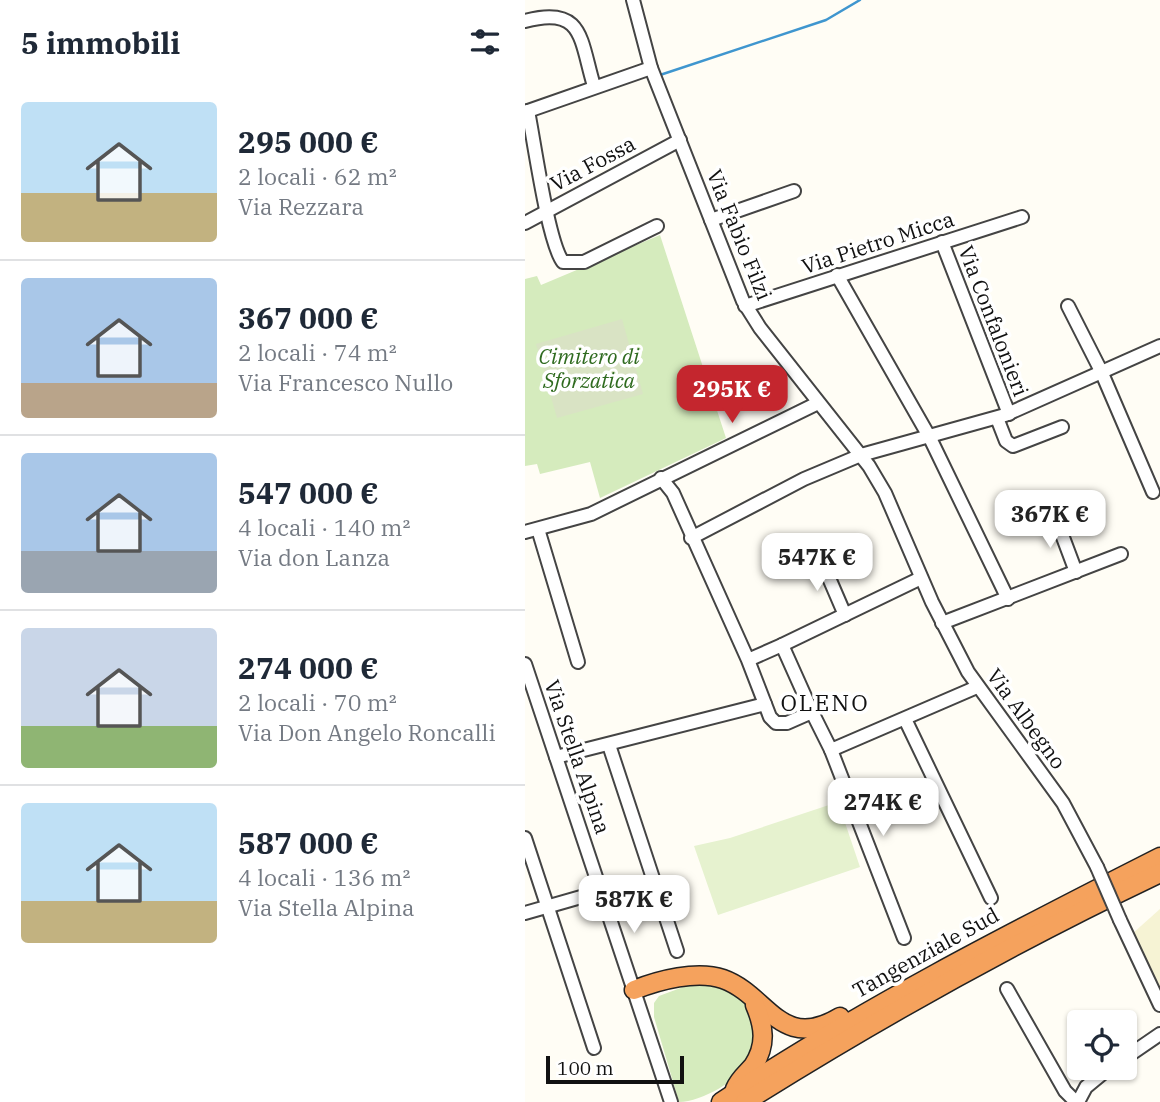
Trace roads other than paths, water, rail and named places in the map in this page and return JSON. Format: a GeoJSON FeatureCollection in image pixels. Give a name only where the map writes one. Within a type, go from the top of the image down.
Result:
{"type":"FeatureCollection","features":[{"type":"Feature","properties":{"kind":"highway","name":"Tangenziale Sud"},"geometry":{"type":"LineString","coordinates":[[733,1099],[857,1017],[993,942],[1160,857]]}},
{"type":"Feature","properties":{"kind":"highway","name":"Tangenziale Sud"},"geometry":{"type":"LineString","coordinates":[[733,1099],[1076,913],[1160,873]]}},
{"type":"Feature","properties":{"kind":"highway"},"geometry":{"type":"LineString","coordinates":[[634,990],[652,993],[665,982],[693,976],[718,978],[738,986],[771,1016],[796,1027],[829,1024],[843,1016],[857,1017]]}},
{"type":"Feature","properties":{"kind":"highway"},"geometry":{"type":"LineString","coordinates":[[733,1099],[738,1081],[760,1054],[764,1040],[760,1017],[752,998]]}},
{"type":"Feature","properties":{"kind":"street","name":"Via Fabio Filzi"},"geometry":{"type":"LineString","coordinates":[[633,0],[651,68],[745,306],[818,404],[861,455]]}},
{"type":"Feature","properties":{"kind":"street"},"geometry":{"type":"LineString","coordinates":[[525,21],[551,15],[570,20],[576,29],[594,86]]}},
{"type":"Feature","properties":{"kind":"street"},"geometry":{"type":"LineString","coordinates":[[651,68],[527,111],[547,210],[558,254],[563,262],[572,264],[587,261],[657,226]]}},
{"type":"Feature","properties":{"kind":"street","name":"Via Fossa"},"geometry":{"type":"LineString","coordinates":[[525,223],[680,140]]}},
{"type":"Feature","properties":{"kind":"street"},"geometry":{"type":"LineString","coordinates":[[711,219],[794,191]]}},
{"type":"Feature","properties":{"kind":"street","name":"Via Pietro Micca"},"geometry":{"type":"LineString","coordinates":[[745,306],[1022,217]]}},
{"type":"Feature","properties":{"kind":"street","name":"Via Confalonieri"},"geometry":{"type":"LineString","coordinates":[[942,242],[1003,416],[1006,441],[1013,446],[1062,427]]}},
{"type":"Feature","properties":{"kind":"street"},"geometry":{"type":"LineString","coordinates":[[837,275],[930,438],[1008,599]]}},
{"type":"Feature","properties":{"kind":"street"},"geometry":{"type":"LineString","coordinates":[[1068,306],[1101,371],[1153,492]]}},
{"type":"Feature","properties":{"kind":"street"},"geometry":{"type":"LineString","coordinates":[[691,538],[804,480],[861,455],[1003,416],[1160,346]]}},
{"type":"Feature","properties":{"kind":"street"},"geometry":{"type":"LineString","coordinates":[[578,662],[531,531],[584,516],[818,404]]}},
{"type":"Feature","properties":{"kind":"street","name":"Via Albegno"},"geometry":{"type":"LineString","coordinates":[[861,455],[884,493],[942,624],[977,687],[1059,796],[1097,867],[1160,1004]]}},
{"type":"Feature","properties":{"kind":"street"},"geometry":{"type":"LineString","coordinates":[[661,478],[673,493],[773,721],[779,724],[812,712]]}},
{"type":"Feature","properties":{"kind":"street"},"geometry":{"type":"LineString","coordinates":[[1055,516],[1076,572]]}},
{"type":"Feature","properties":{"kind":"street"},"geometry":{"type":"LineString","coordinates":[[942,624],[1121,554]]}},
{"type":"Feature","properties":{"kind":"street"},"geometry":{"type":"LineString","coordinates":[[820,557],[845,615]]}},
{"type":"Feature","properties":{"kind":"street"},"geometry":{"type":"LineString","coordinates":[[748,660],[921,578]]}},
{"type":"Feature","properties":{"kind":"street"},"geometry":{"type":"LineString","coordinates":[[782,645],[831,750],[904,938]]}},
{"type":"Feature","properties":{"kind":"street","name":"Via Stella Alpina"},"geometry":{"type":"LineString","coordinates":[[525,664],[671,1102]]}},
{"type":"Feature","properties":{"kind":"street"},"geometry":{"type":"LineString","coordinates":[[831,750],[977,687]]}},
{"type":"Feature","properties":{"kind":"street"},"geometry":{"type":"LineString","coordinates":[[556,757],[765,704]]}},
{"type":"Feature","properties":{"kind":"street"},"geometry":{"type":"LineString","coordinates":[[905,719],[991,898]]}},
{"type":"Feature","properties":{"kind":"street"},"geometry":{"type":"LineString","coordinates":[[609,745],[677,950]]}},
{"type":"Feature","properties":{"kind":"street"},"geometry":{"type":"LineString","coordinates":[[525,838],[594,1048]]}},
{"type":"Feature","properties":{"kind":"street"},"geometry":{"type":"LineString","coordinates":[[525,913],[602,891]]}},
{"type":"Feature","properties":{"kind":"street"},"geometry":{"type":"LineString","coordinates":[[1007,989],[1065,1091],[1077,1102],[1093,1080]]}},
{"type":"Feature","properties":{"kind":"street"},"geometry":{"type":"LineString","coordinates":[[1137,1050],[1160,1034]]}},
{"type":"Feature","properties":{"kind":"waterway"},"geometry":{"type":"LineString","coordinates":[[660,75],[826,20],[860,0]]}},
{"type":"Feature","properties":{"kind":"district","name":"OLENO"},"geometry":{"type":"Point","coordinates":[825,703]}},
{"type":"Feature","properties":{"kind":"park label","name":"Cimitero di Sforzatica"},"geometry":{"type":"Point","coordinates":[589,369]}}]}
